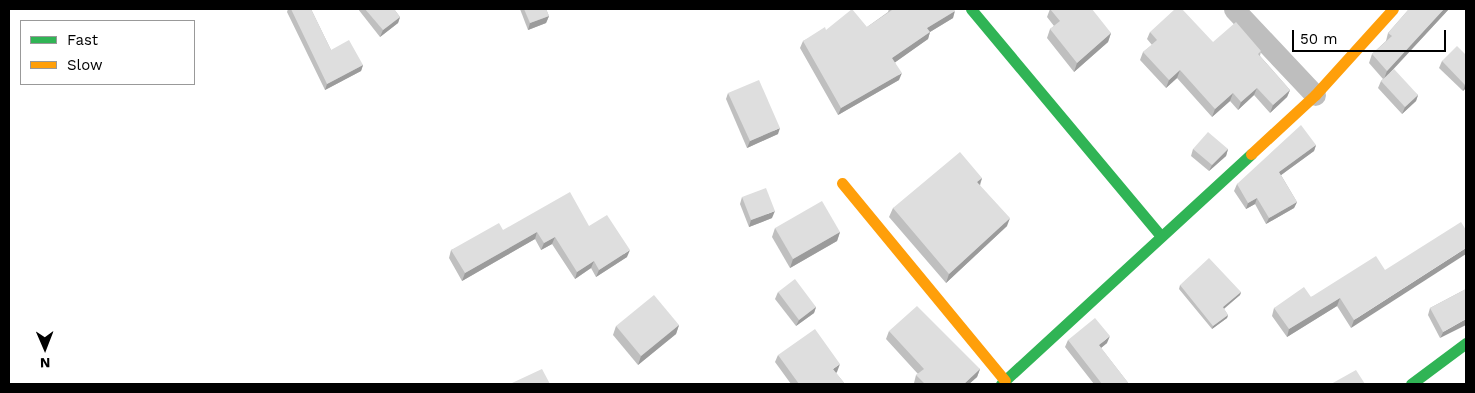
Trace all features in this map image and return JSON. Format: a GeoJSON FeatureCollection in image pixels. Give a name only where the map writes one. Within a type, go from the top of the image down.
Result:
{"type":"FeatureCollection","features":[{"type":"Feature","properties":{"kind":"street"},"geometry":{"type":"LineString","coordinates":[[971,9],[1161,236]]}},
{"type":"Feature","properties":{"kind":"street"},"geometry":{"type":"LineString","coordinates":[[1234,9],[1315,95]]}},
{"type":"Feature","properties":{"kind":"street"},"geometry":{"type":"LineString","coordinates":[[842,183],[1003,382],[1315,95],[1393,9]]}},
{"type":"Feature","properties":{"kind":"street"},"geometry":{"type":"LineString","coordinates":[[1411,384],[1466,343]]}},
{"type":"Feature","properties":{"kind":"building"},"geometry":{"type":"Polygon","coordinates":[[[291,9],[311,9],[331,50],[349,40],[363,65],[327,84],[291,9]]]}},
{"type":"Feature","properties":{"kind":"building"},"geometry":{"type":"Polygon","coordinates":[[[365,9],[394,9],[400,17],[383,30],[365,9]]]}},
{"type":"Feature","properties":{"kind":"building"},"geometry":{"type":"Polygon","coordinates":[[[524,9],[546,9],[549,16],[530,23],[524,9]]]}},
{"type":"Feature","properties":{"kind":"building"},"geometry":{"type":"Polygon","coordinates":[[[852,9],[867,27],[891,9],[954,9],[955,11],[927,28],[930,32],[892,58],[902,73],[841,108],[803,41],[825,27],[826,30],[852,9]]]}},
{"type":"Feature","properties":{"kind":"building"},"geometry":{"type":"Polygon","coordinates":[[[1050,9],[1092,9],[1111,33],[1077,63],[1050,29],[1060,21],[1050,9]]]}},
{"type":"Feature","properties":{"kind":"building"},"geometry":{"type":"Polygon","coordinates":[[[1175,9],[1182,9],[1213,42],[1236,22],[1261,51],[1258,54],[1290,90],[1273,105],[1257,88],[1241,102],[1233,93],[1215,109],[1180,70],[1169,80],[1143,52],[1157,40],[1150,32],[1175,9]]]}},
{"type":"Feature","properties":{"kind":"building"},"geometry":{"type":"Polygon","coordinates":[[[1409,9],[1444,9],[1387,71],[1372,54],[1392,36],[1388,33],[1409,9]]]}},
{"type":"Feature","properties":{"kind":"building"},"geometry":{"type":"Polygon","coordinates":[[[1457,46],[1466,55],[1465,85],[1442,61],[1457,46]]]}},
{"type":"Feature","properties":{"kind":"building"},"geometry":{"type":"Polygon","coordinates":[[[1394,69],[1418,95],[1405,107],[1381,81],[1394,69]]]}},
{"type":"Feature","properties":{"kind":"building"},"geometry":{"type":"Polygon","coordinates":[[[759,80],[780,128],[750,141],[728,93],[759,80]]]}},
{"type":"Feature","properties":{"kind":"building"},"geometry":{"type":"Polygon","coordinates":[[[1301,125],[1316,145],[1279,172],[1297,202],[1269,218],[1257,198],[1248,203],[1237,184],[1301,125]]]}},
{"type":"Feature","properties":{"kind":"building"},"geometry":{"type":"Polygon","coordinates":[[[1208,132],[1228,149],[1212,165],[1193,149],[1208,132]]]}},
{"type":"Feature","properties":{"kind":"building"},"geometry":{"type":"Polygon","coordinates":[[[960,152],[982,178],[977,182],[1010,218],[949,274],[893,208],[960,152]]]}},
{"type":"Feature","properties":{"kind":"building"},"geometry":{"type":"Polygon","coordinates":[[[766,188],[775,211],[751,220],[742,197],[766,188]]]}},
{"type":"Feature","properties":{"kind":"building"},"geometry":{"type":"Polygon","coordinates":[[[570,192],[589,226],[607,215],[630,250],[599,270],[594,261],[577,272],[555,237],[544,243],[537,232],[465,273],[451,250],[499,223],[503,230],[570,192]]]}},
{"type":"Feature","properties":{"kind":"building"},"geometry":{"type":"Polygon","coordinates":[[[822,201],[840,232],[793,259],[775,228],[822,201]]]}},
{"type":"Feature","properties":{"kind":"building"},"geometry":{"type":"Polygon","coordinates":[[[1461,222],[1466,230],[1466,248],[1354,320],[1340,298],[1289,329],[1274,308],[1304,287],[1311,297],[1376,256],[1385,270],[1461,222]]]}},
{"type":"Feature","properties":{"kind":"building"},"geometry":{"type":"Polygon","coordinates":[[[1209,258],[1241,292],[1223,307],[1228,315],[1213,326],[1180,285],[1209,258]]]}},
{"type":"Feature","properties":{"kind":"building"},"geometry":{"type":"Polygon","coordinates":[[[795,279],[816,307],[799,320],[778,292],[795,279]]]}},
{"type":"Feature","properties":{"kind":"building"},"geometry":{"type":"Polygon","coordinates":[[[1466,289],[1466,319],[1443,332],[1430,308],[1466,289]]]}},
{"type":"Feature","properties":{"kind":"building"},"geometry":{"type":"Polygon","coordinates":[[[654,295],[679,325],[641,356],[616,326],[654,295]]]}},
{"type":"Feature","properties":{"kind":"building"},"geometry":{"type":"Polygon","coordinates":[[[917,306],[980,369],[964,384],[925,384],[916,375],[924,369],[889,331],[917,306]]]}},
{"type":"Feature","properties":{"kind":"building"},"geometry":{"type":"Polygon","coordinates":[[[1095,318],[1110,336],[1099,345],[1129,384],[1102,384],[1068,340],[1095,318]]]}},
{"type":"Feature","properties":{"kind":"building"},"geometry":{"type":"Polygon","coordinates":[[[815,329],[840,364],[833,369],[845,384],[799,384],[778,355],[815,329]]]}},
{"type":"Feature","properties":{"kind":"building"},"geometry":{"type":"Polygon","coordinates":[[[542,369],[550,384],[512,384],[512,383],[542,369]]]}},
{"type":"Feature","properties":{"kind":"building"},"geometry":{"type":"Polygon","coordinates":[[[1356,370],[1365,384],[1331,384],[1356,370]]]}},
{"type":"Feature","properties":{"kind":"traffic: fast"},"geometry":{"type":"LineString","coordinates":[[971,9],[1161,236]]}},
{"type":"Feature","properties":{"kind":"traffic: fast"},"geometry":{"type":"LineString","coordinates":[[1001,384],[1251,154]]}},
{"type":"Feature","properties":{"kind":"traffic: fast"},"geometry":{"type":"LineString","coordinates":[[1411,384],[1466,343]]}},
{"type":"Feature","properties":{"kind":"traffic: slow"},"geometry":{"type":"LineString","coordinates":[[1251,154],[1315,95],[1393,9]]}},
{"type":"Feature","properties":{"kind":"traffic: slow"},"geometry":{"type":"LineString","coordinates":[[842,183],[1005,381]]}}]}
